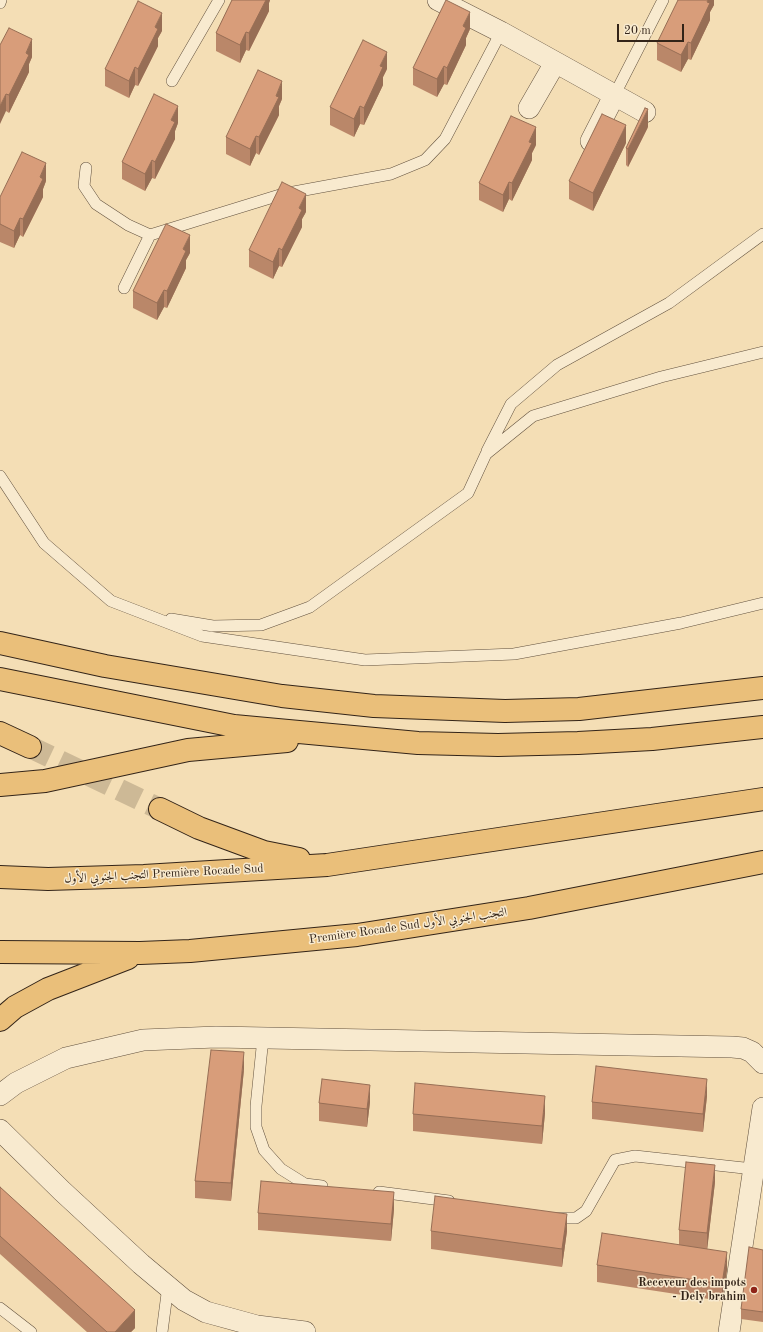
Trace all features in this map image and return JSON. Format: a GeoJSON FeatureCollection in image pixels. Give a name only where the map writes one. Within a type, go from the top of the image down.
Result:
{"type":"FeatureCollection","features":[{"type":"Feature","properties":{"kind":"highway"},"geometry":{"type":"LineString","coordinates":[[0,644],[105,666],[282,696],[374,706],[505,711],[579,709],[763,688]]}},
{"type":"Feature","properties":{"kind":"highway"},"geometry":{"type":"LineString","coordinates":[[0,679],[234,726],[338,737],[418,743],[498,745],[578,743],[652,739],[763,727]]}},
{"type":"Feature","properties":{"kind":"highway"},"geometry":{"type":"LineString","coordinates":[[0,733],[30,747]]}},
{"type":"Feature","properties":{"kind":"highway"},"geometry":{"type":"LineString","coordinates":[[0,785],[45,781],[188,750],[338,737]]}},
{"type":"Feature","properties":{"kind":"highway"},"geometry":{"type":"LineString","coordinates":[[160,809],[199,828],[264,852],[327,865],[763,799]]}},
{"type":"Feature","properties":{"kind":"highway","name":"Première Rocade Sud التجنب الجنوبي الأول"},"geometry":{"type":"LineString","coordinates":[[0,952],[140,953],[190,951],[357,936],[529,908],[763,862]]}},
{"type":"Feature","properties":{"kind":"highway","name":"التجنب الجنوبي الأول Première Rocade Sud"},"geometry":{"type":"LineString","coordinates":[[0,877],[48,879],[136,876],[327,865]]}},
{"type":"Feature","properties":{"kind":"highway"},"geometry":{"type":"LineString","coordinates":[[0,1020],[15,1007],[48,988],[140,953]]}},
{"type":"Feature","properties":{"kind":"street"},"geometry":{"type":"LineString","coordinates":[[438,0],[468,7],[501,32],[644,112]]}},
{"type":"Feature","properties":{"kind":"street"},"geometry":{"type":"LineString","coordinates":[[529,108],[555,63]]}},
{"type":"Feature","properties":{"kind":"street"},"geometry":{"type":"LineString","coordinates":[[583,155],[614,96]]}},
{"type":"Feature","properties":{"kind":"street"},"geometry":{"type":"LineString","coordinates":[[0,1095],[16,1083],[66,1058],[143,1040],[216,1037],[732,1047],[743,1048],[752,1052],[763,1063]]}},
{"type":"Feature","properties":{"kind":"street"},"geometry":{"type":"LineString","coordinates":[[729,1332],[763,1108]]}},
{"type":"Feature","properties":{"kind":"street"},"geometry":{"type":"LineString","coordinates":[[0,1130],[62,1191],[184,1300],[206,1312],[257,1326],[305,1332]]}},
{"type":"Feature","properties":{"kind":"lane"},"geometry":{"type":"LineString","coordinates":[[172,81],[219,0]]}},
{"type":"Feature","properties":{"kind":"lane"},"geometry":{"type":"LineString","coordinates":[[614,96],[663,0]]}},
{"type":"Feature","properties":{"kind":"lane"},"geometry":{"type":"LineString","coordinates":[[86,168],[84,186],[96,204],[128,225],[150,236],[284,194],[391,174],[426,160],[444,139],[501,32]]}},
{"type":"Feature","properties":{"kind":"lane"},"geometry":{"type":"LineString","coordinates":[[150,616],[213,626],[261,625],[310,607],[468,493],[511,404],[557,365],[669,303],[763,234]]}},
{"type":"Feature","properties":{"kind":"lane"},"geometry":{"type":"LineString","coordinates":[[124,288],[150,236]]}},
{"type":"Feature","properties":{"kind":"lane"},"geometry":{"type":"LineString","coordinates":[[486,454],[533,416],[661,377],[763,352]]}},
{"type":"Feature","properties":{"kind":"lane"},"geometry":{"type":"LineString","coordinates":[[0,476],[44,543],[111,601],[202,636],[365,660],[514,654],[680,624],[763,603]]}},
{"type":"Feature","properties":{"kind":"lane"},"geometry":{"type":"LineString","coordinates":[[263,1038],[256,1106],[256,1127],[264,1150],[281,1170],[305,1184],[335,1188]]}},
{"type":"Feature","properties":{"kind":"lane"},"geometry":{"type":"LineString","coordinates":[[540,1217],[576,1218],[586,1211],[615,1160],[635,1156],[753,1169]]}},
{"type":"Feature","properties":{"kind":"lane"},"geometry":{"type":"LineString","coordinates":[[365,1191],[433,1198],[456,1203]]}},
{"type":"Feature","properties":{"kind":"lane"},"geometry":{"type":"LineString","coordinates":[[162,1332],[168,1286]]}},
{"type":"Feature","properties":{"kind":"lane"},"geometry":{"type":"LineString","coordinates":[[0,1308],[32,1332]]}},
{"type":"Feature","properties":{"kind":"building"},"geometry":{"type":"Polygon","coordinates":[[[232,0],[266,0],[249,33],[246,32],[240,45],[216,33],[232,0]]]}},
{"type":"Feature","properties":{"kind":"building"},"geometry":{"type":"Polygon","coordinates":[[[446,0],[470,12],[463,26],[466,28],[447,68],[444,66],[437,79],[413,68],[446,0]]]}},
{"type":"Feature","properties":{"kind":"building"},"geometry":{"type":"Polygon","coordinates":[[[678,0],[708,0],[707,2],[710,3],[691,43],[688,42],[681,55],[657,43],[678,0]]]}},
{"type":"Feature","properties":{"kind":"building"},"geometry":{"type":"Polygon","coordinates":[[[138,1],[162,13],[155,27],[158,29],[138,69],[135,67],[129,81],[105,69],[138,1]]]}},
{"type":"Feature","properties":{"kind":"building"},"geometry":{"type":"Polygon","coordinates":[[[9,28],[32,39],[26,53],[29,55],[9,95],[6,94],[0,106],[0,45],[9,28]]]}},
{"type":"Feature","properties":{"kind":"building"},"geometry":{"type":"Polygon","coordinates":[[[363,40],[387,52],[380,66],[383,67],[364,108],[360,106],[354,119],[330,107],[363,40]]]}},
{"type":"Feature","properties":{"kind":"building"},"geometry":{"type":"Polygon","coordinates":[[[258,70],[282,81],[276,96],[279,97],[259,137],[256,136],[250,149],[226,137],[258,70]]]}},
{"type":"Feature","properties":{"kind":"building"},"geometry":{"type":"Polygon","coordinates":[[[154,94],[178,106],[171,120],[175,122],[155,162],[152,160],[145,174],[122,162],[154,94]]]}},
{"type":"Feature","properties":{"kind":"building"},"geometry":{"type":"Polygon","coordinates":[[[645,108],[648,109],[628,149],[626,148],[645,108]]]}},
{"type":"Feature","properties":{"kind":"building"},"geometry":{"type":"Polygon","coordinates":[[[602,114],[626,125],[593,193],[569,181],[602,114]]]}},
{"type":"Feature","properties":{"kind":"building"},"geometry":{"type":"Polygon","coordinates":[[[511,116],[536,127],[529,142],[532,143],[512,183],[509,182],[503,195],[479,183],[511,116]]]}},
{"type":"Feature","properties":{"kind":"building"},"geometry":{"type":"Polygon","coordinates":[[[22,152],[46,163],[40,177],[43,179],[23,219],[20,218],[14,231],[0,224],[0,197],[22,152]]]}},
{"type":"Feature","properties":{"kind":"building"},"geometry":{"type":"Polygon","coordinates":[[[282,182],[306,194],[299,208],[302,210],[282,250],[279,248],[273,262],[249,250],[282,182]]]}},
{"type":"Feature","properties":{"kind":"building"},"geometry":{"type":"Polygon","coordinates":[[[166,224],[190,235],[183,249],[186,251],[167,291],[164,290],[157,303],[133,291],[166,224]]]}},
{"type":"Feature","properties":{"kind":"building"},"geometry":{"type":"Polygon","coordinates":[[[211,1050],[244,1052],[231,1183],[195,1181],[211,1050]]]}},
{"type":"Feature","properties":{"kind":"building"},"geometry":{"type":"Polygon","coordinates":[[[596,1066],[707,1079],[703,1114],[592,1102],[596,1066]]]}},
{"type":"Feature","properties":{"kind":"building"},"geometry":{"type":"Polygon","coordinates":[[[322,1079],[370,1085],[367,1109],[319,1103],[322,1079]]]}},
{"type":"Feature","properties":{"kind":"building"},"geometry":{"type":"Polygon","coordinates":[[[415,1083],[545,1096],[542,1126],[413,1114],[415,1083]]]}},
{"type":"Feature","properties":{"kind":"building"},"geometry":{"type":"Polygon","coordinates":[[[686,1162],[715,1165],[707,1233],[679,1230],[686,1162]]]}},
{"type":"Feature","properties":{"kind":"building"},"geometry":{"type":"Polygon","coordinates":[[[261,1181],[394,1192],[391,1224],[258,1213],[261,1181]]]}},
{"type":"Feature","properties":{"kind":"building"},"geometry":{"type":"Polygon","coordinates":[[[0,1187],[135,1310],[115,1332],[107,1332],[0,1236],[0,1187]]]}},
{"type":"Feature","properties":{"kind":"building"},"geometry":{"type":"Polygon","coordinates":[[[435,1196],[567,1214],[562,1249],[431,1231],[435,1196]]]}},
{"type":"Feature","properties":{"kind":"building"},"geometry":{"type":"Polygon","coordinates":[[[602,1233],[727,1252],[722,1284],[597,1265],[602,1233]]]}},
{"type":"Feature","properties":{"kind":"building","name":"Receveur des impots - Dely brahim"},"geometry":{"type":"Polygon","coordinates":[[[749,1247],[763,1250],[763,1312],[741,1309],[749,1247]]]}},
{"type":"Feature","properties":{"kind":"tunnel"},"geometry":{"type":"LineString","coordinates":[[30,747],[160,809]]}},
{"type":"Feature","properties":{"kind":"place","name":"Receveur des impots - Dely brahim"},"geometry":{"type":"Point","coordinates":[754,1290]}}]}
